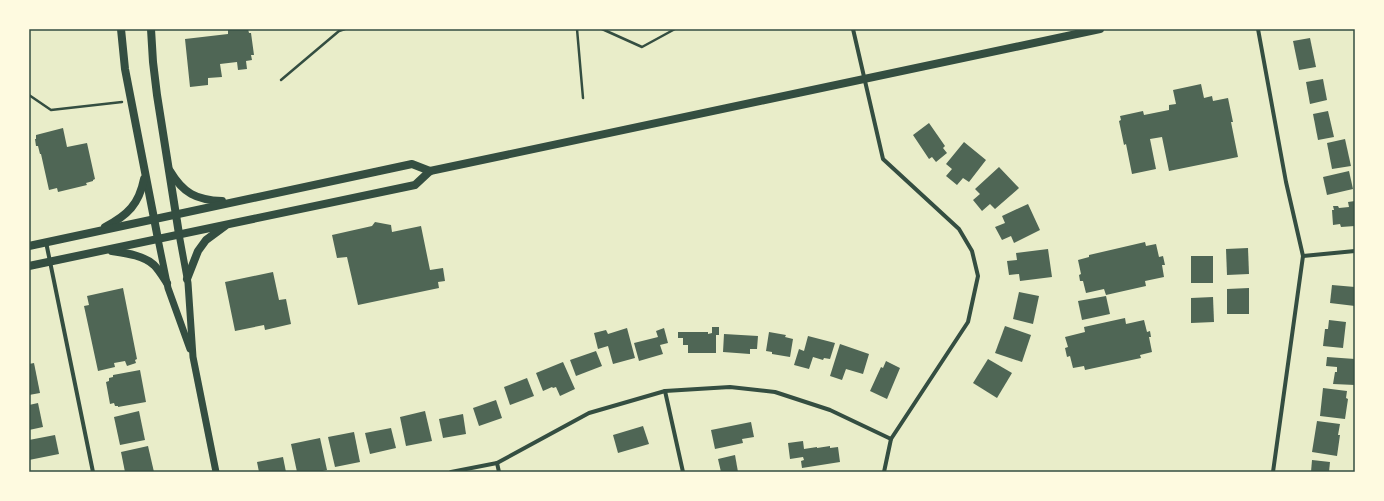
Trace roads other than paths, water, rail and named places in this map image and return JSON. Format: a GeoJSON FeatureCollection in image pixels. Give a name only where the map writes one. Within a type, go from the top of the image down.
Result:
{"type":"FeatureCollection","features":[{"type":"Feature","properties":{"kind":"main road"},"geometry":{"type":"LineString","coordinates":[[121,29],[125,70],[158,239]]}},
{"type":"Feature","properties":{"kind":"main road"},"geometry":{"type":"LineString","coordinates":[[151,29],[157,95],[179,234]]}},
{"type":"Feature","properties":{"kind":"main road"},"geometry":{"type":"LineString","coordinates":[[29,266],[416,185],[430,171],[1100,29]]}},
{"type":"Feature","properties":{"kind":"main road"},"geometry":{"type":"LineString","coordinates":[[29,246],[412,164],[430,171]]}},
{"type":"Feature","properties":{"kind":"main road"},"geometry":{"type":"LineString","coordinates":[[168,168],[179,185],[196,196],[204,199],[233,202]]}},
{"type":"Feature","properties":{"kind":"main road"},"geometry":{"type":"LineString","coordinates":[[98,231],[125,215],[132,208],[138,200],[145,174]]}},
{"type":"Feature","properties":{"kind":"main road"},"geometry":{"type":"LineString","coordinates":[[187,279],[198,251],[206,240],[228,224]]}},
{"type":"Feature","properties":{"kind":"main road"},"geometry":{"type":"LineString","coordinates":[[103,250],[125,253],[145,259],[154,265],[167,283]]}},
{"type":"Feature","properties":{"kind":"street"},"geometry":{"type":"LineString","coordinates":[[853,29],[883,159],[960,229],[972,251],[978,276],[968,322],[891,439],[884,472]]}},
{"type":"Feature","properties":{"kind":"street"},"geometry":{"type":"LineString","coordinates":[[1258,29],[1286,182],[1303,256],[1273,472]]}},
{"type":"Feature","properties":{"kind":"street"},"geometry":{"type":"LineString","coordinates":[[179,234],[187,279],[193,357],[216,472]]}},
{"type":"Feature","properties":{"kind":"street"},"geometry":{"type":"LineString","coordinates":[[158,239],[168,288],[193,357]]}},
{"type":"Feature","properties":{"kind":"street"},"geometry":{"type":"LineString","coordinates":[[46,242],[93,472]]}},
{"type":"Feature","properties":{"kind":"street"},"geometry":{"type":"LineString","coordinates":[[1303,256],[1355,251]]}},
{"type":"Feature","properties":{"kind":"street"},"geometry":{"type":"LineString","coordinates":[[451,472],[497,463],[589,413],[666,391],[730,387],[775,392],[830,410],[891,439]]}},
{"type":"Feature","properties":{"kind":"street"},"geometry":{"type":"LineString","coordinates":[[666,391],[683,472]]}},
{"type":"Feature","properties":{"kind":"street"},"geometry":{"type":"LineString","coordinates":[[497,463],[499,472]]}}]}
